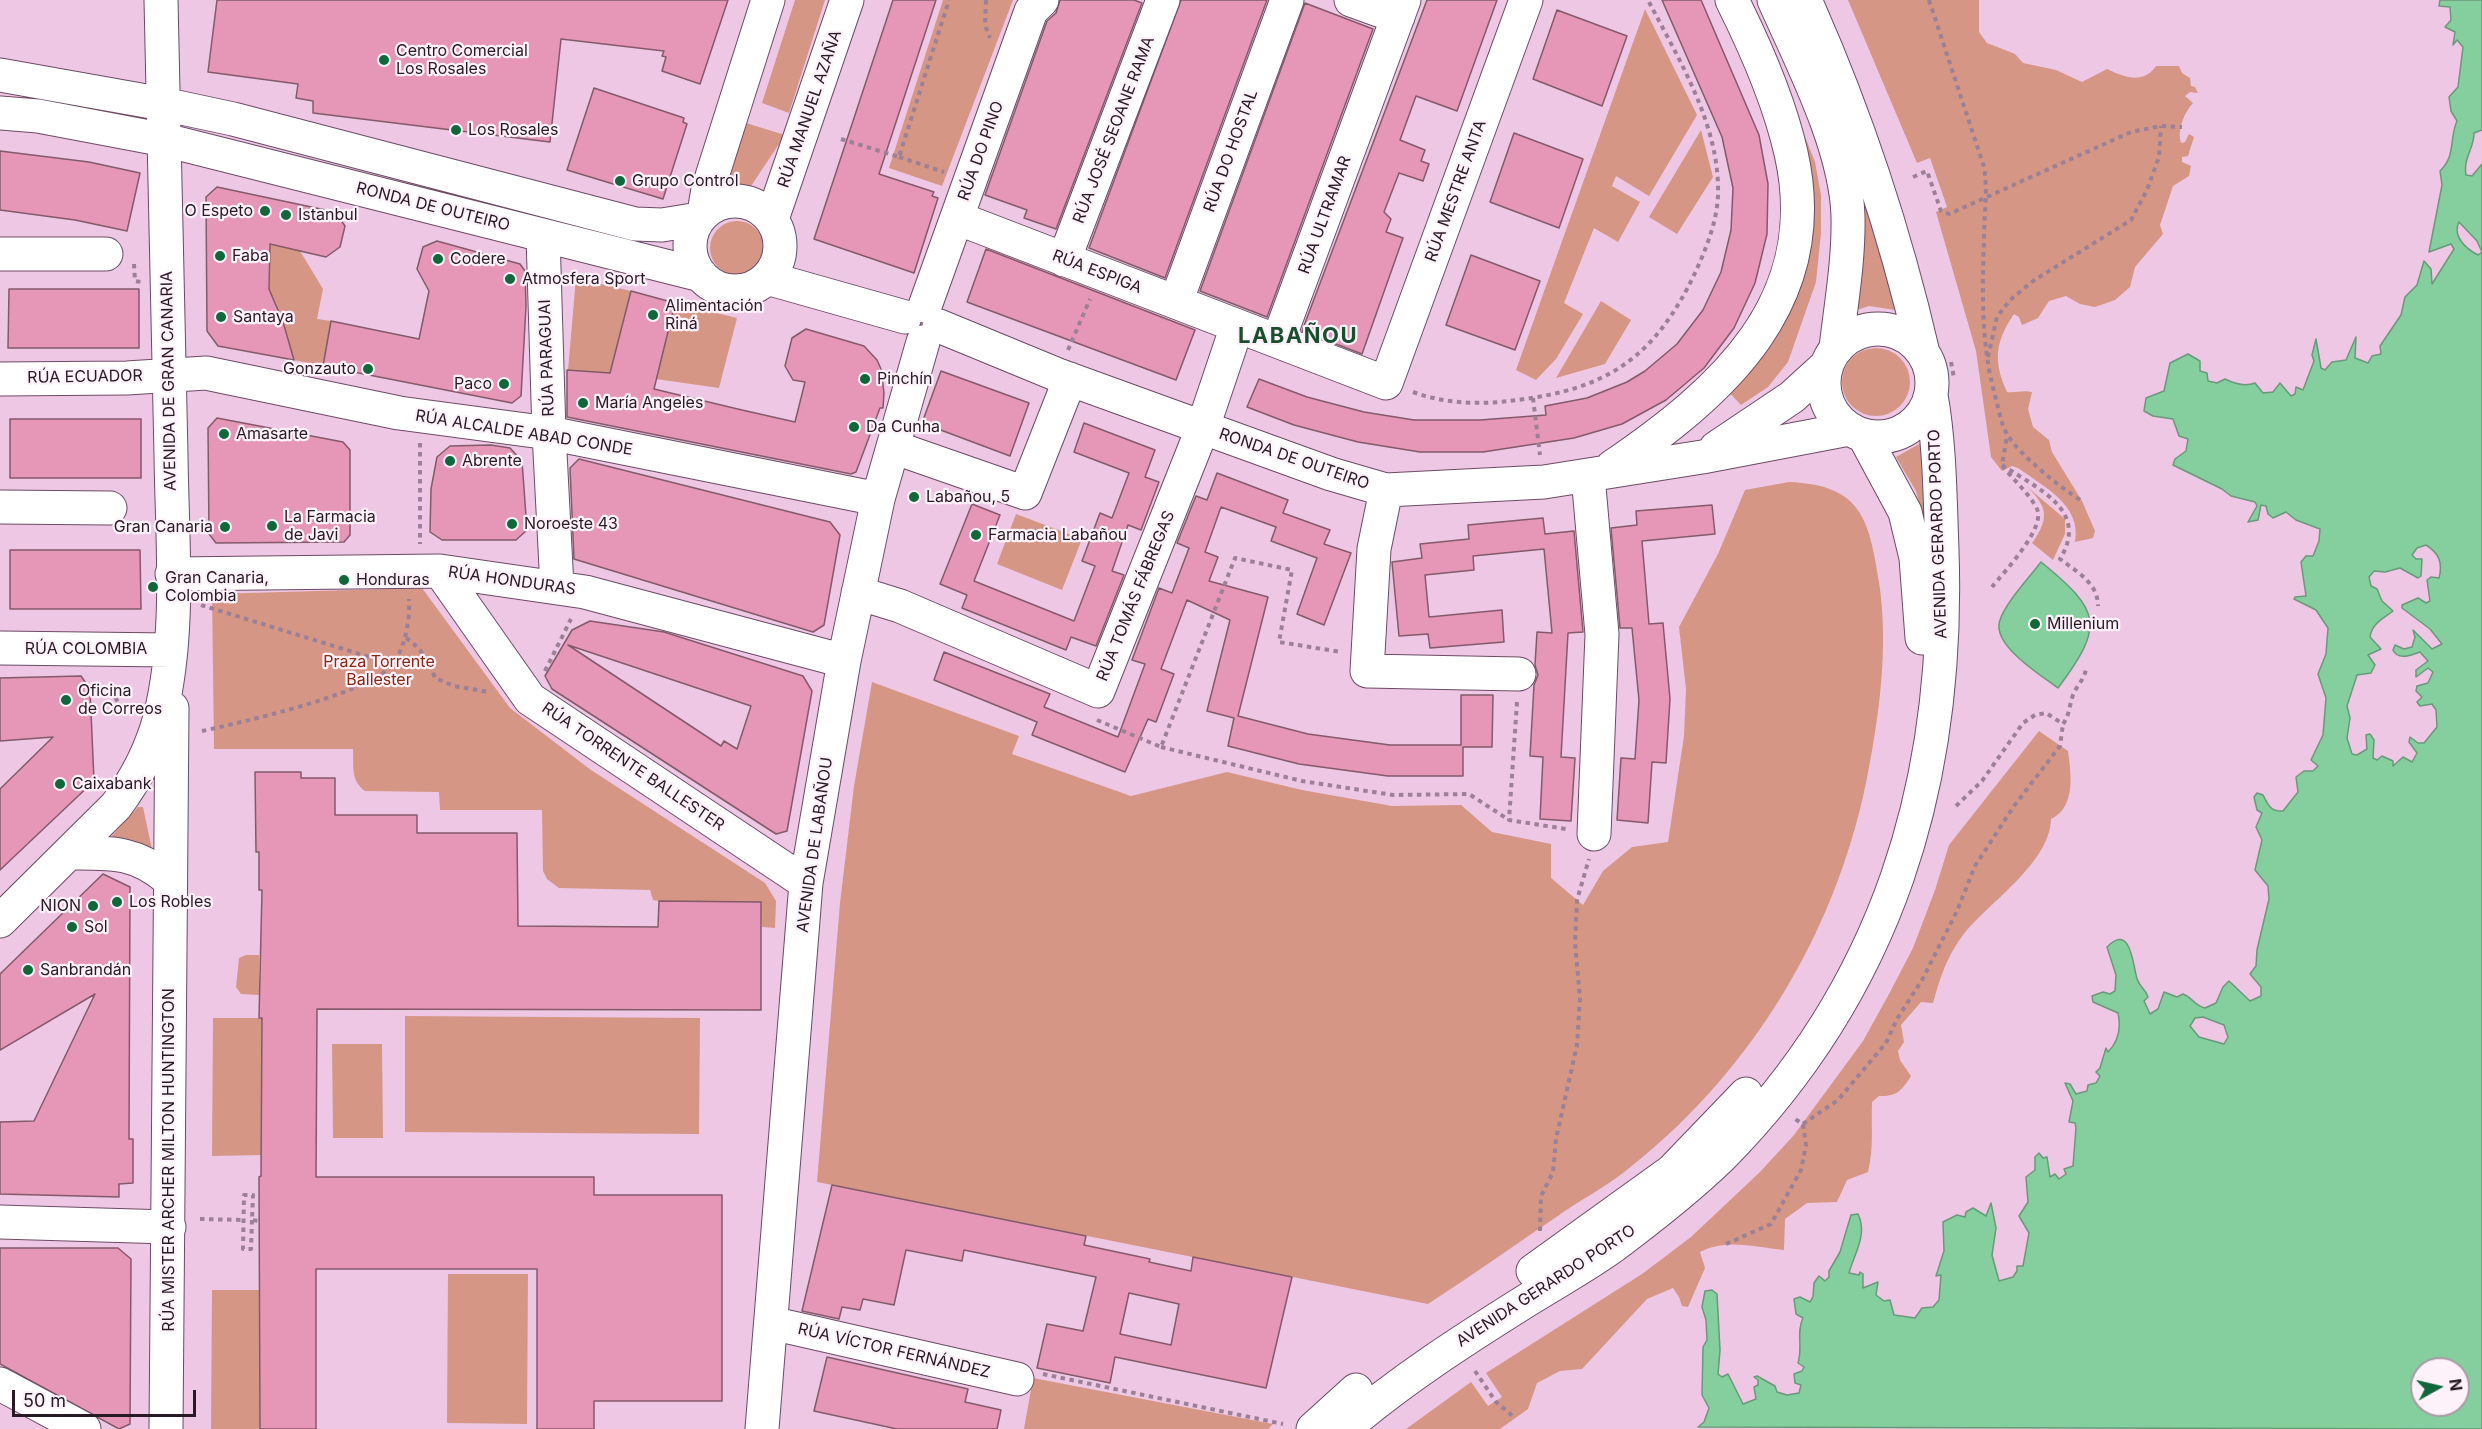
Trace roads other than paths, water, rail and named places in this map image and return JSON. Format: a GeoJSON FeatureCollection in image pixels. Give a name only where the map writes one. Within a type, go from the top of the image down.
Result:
{"type":"FeatureCollection","features":[{"type":"Feature","properties":{"kind":"street"},"geometry":{"type":"LineString","coordinates":[[161,0],[165,140]]}},
{"type":"Feature","properties":{"kind":"street"},"geometry":{"type":"LineString","coordinates":[[701,275],[693,262],[690,248],[692,232],[701,216],[768,0]]}},
{"type":"Feature","properties":{"kind":"street","name":"RÚA MANUEL AZAÑA"},"geometry":{"type":"LineString","coordinates":[[772,219],[847,0]]}},
{"type":"Feature","properties":{"kind":"street","name":"RÚA DO PINO"},"geometry":{"type":"LineString","coordinates":[[923,323],[957,219],[1031,11],[1042,0]]}},
{"type":"Feature","properties":{"kind":"street","name":"RÚA JOSÉ SEOANE RAMA"},"geometry":{"type":"LineString","coordinates":[[1064,260],[1163,0]]}},
{"type":"Feature","properties":{"kind":"street","name":"RÚA DO HOSTAL"},"geometry":{"type":"LineString","coordinates":[[1176,302],[1287,0]]}},
{"type":"Feature","properties":{"kind":"street"},"geometry":{"type":"LineString","coordinates":[[1351,0],[1401,8]]}},
{"type":"Feature","properties":{"kind":"street","name":"RÚA MESTRE ANTA"},"geometry":{"type":"LineString","coordinates":[[1386,383],[1526,0]]}},
{"type":"Feature","properties":{"kind":"street"},"geometry":{"type":"LineString","coordinates":[[1594,834],[1602,634],[1596,475],[1681,418],[1743,357],[1766,325],[1784,286],[1797,230],[1792,155],[1779,110],[1732,0]]}},
{"type":"Feature","properties":{"kind":"street"},"geometry":{"type":"LineString","coordinates":[[1774,0],[1807,74],[1835,148],[1848,215],[1846,270],[1831,357],[1823,384],[1826,402],[1835,417],[1856,433],[1886,437],[1906,430],[1922,414],[1931,395],[1930,366],[1912,340],[1897,332],[1881,328],[1856,333],[1831,357]]}},
{"type":"Feature","properties":{"kind":"street"},"geometry":{"type":"LineString","coordinates":[[1805,0],[1834,65],[1868,160],[1903,266],[1923,353]]}},
{"type":"Feature","properties":{"kind":"street","name":"RÚA ULTRAMAR"},"geometry":{"type":"LineString","coordinates":[[1278,341],[1401,8]]}},
{"type":"Feature","properties":{"kind":"street","name":"RONDA DE OUTEIRO"},"geometry":{"type":"LineString","coordinates":[[0,75],[163,104],[635,224],[662,225],[701,216],[714,205],[739,200],[763,209],[772,219]]}},
{"type":"Feature","properties":{"kind":"street","name":"RONDA DE OUTEIRO"},"geometry":{"type":"LineString","coordinates":[[0,113],[38,116],[165,140],[701,275],[712,285],[734,291],[755,286],[767,278],[923,323],[1203,428],[1331,474],[1386,490],[1544,482],[1856,433]]}},
{"type":"Feature","properties":{"kind":"street","name":"AVENIDA DE GRAN CANARIA"},"geometry":{"type":"LineString","coordinates":[[0,921],[116,806],[145,763],[160,716],[171,650],[172,574],[165,140]]}},
{"type":"Feature","properties":{"kind":"street"},"geometry":{"type":"LineString","coordinates":[[767,278],[775,267],[780,249],[778,230],[772,219]]}},
{"type":"Feature","properties":{"kind":"street","name":"RÚA ESPIGA"},"geometry":{"type":"LineString","coordinates":[[957,219],[1386,383]]}},
{"type":"Feature","properties":{"kind":"street","name":"RÚA PARAGUAI"},"geometry":{"type":"LineString","coordinates":[[543,236],[549,434],[571,590]]}},
{"type":"Feature","properties":{"kind":"street"},"geometry":{"type":"LineString","coordinates":[[0,254],[106,254]]}},
{"type":"Feature","properties":{"kind":"street","name":"AVENIDA DE LABAÑOU"},"geometry":{"type":"LineString","coordinates":[[762,1429],[806,883],[858,593],[878,499],[923,323]]}},
{"type":"Feature","properties":{"kind":"street"},"geometry":{"type":"LineString","coordinates":[[1203,428],[1237,326]]}},
{"type":"Feature","properties":{"kind":"street","name":"RONDA DE OUTEIRO"},"geometry":{"type":"LineString","coordinates":[[1702,457],[1792,397],[1831,357]]}},
{"type":"Feature","properties":{"kind":"street","name":"RÚA ECUADOR"},"geometry":{"type":"LineString","coordinates":[[0,379],[127,378],[169,373]]}},
{"type":"Feature","properties":{"kind":"street","name":"RÚA ALCALDE ABAD CONDE"},"geometry":{"type":"LineString","coordinates":[[169,373],[206,373],[420,415],[549,434],[878,499]]}},
{"type":"Feature","properties":{"kind":"street"},"geometry":{"type":"LineString","coordinates":[[893,447],[1025,493],[1064,377]]}},
{"type":"Feature","properties":{"kind":"street","name":"AVENIDA GERARDO PORTO"},"geometry":{"type":"LineString","coordinates":[[1344,1429],[1379,1399],[1465,1339],[1614,1246],[1689,1185],[1720,1157],[1774,1098],[1804,1058],[1833,1012],[1871,944],[1894,890],[1909,847],[1932,746],[1939,690],[1944,602],[1937,432],[1931,395]]}},
{"type":"Feature","properties":{"kind":"street","name":"RÚA TOMÁS FÁBREGAS"},"geometry":{"type":"LineString","coordinates":[[858,593],[900,606],[1098,691],[1203,428]]}},
{"type":"Feature","properties":{"kind":"street","name":"AVENIDA GERARDO PORTO"},"geometry":{"type":"LineString","coordinates":[[1298,1427],[1545,1264],[1672,1171],[1764,1074],[1802,1022],[1833,972],[1862,915],[1887,851],[1908,775],[1916,728],[1922,660],[1919,579],[1905,512],[1856,433]]}},
{"type":"Feature","properties":{"kind":"street"},"geometry":{"type":"LineString","coordinates":[[1386,490],[1374,549],[1367,671],[1519,674]]}},
{"type":"Feature","properties":{"kind":"street"},"geometry":{"type":"LineString","coordinates":[[0,507],[110,508]]}},
{"type":"Feature","properties":{"kind":"street","name":"RÚA HONDURAS"},"geometry":{"type":"LineString","coordinates":[[172,574],[422,571],[571,590],[844,661]]}},
{"type":"Feature","properties":{"kind":"street","name":"RÚA TORRENTE BALLESTER"},"geometry":{"type":"LineString","coordinates":[[422,571],[530,699],[806,883]]}},
{"type":"Feature","properties":{"kind":"street","name":"RÚA COLOMBIA"},"geometry":{"type":"LineString","coordinates":[[0,648],[171,650]]}},
{"type":"Feature","properties":{"kind":"street","name":"RÚA MISTER ARCHER MILTON HUNTINGTON"},"geometry":{"type":"LineString","coordinates":[[166,1429],[185,1223],[170,884],[173,829],[171,650]]}},
{"type":"Feature","properties":{"kind":"street","name":"RÚA MISTER ARCHER MILTON HUNTINGTON"},"geometry":{"type":"LineString","coordinates":[[145,763],[166,800],[173,829]]}},
{"type":"Feature","properties":{"kind":"street","name":"RÚA MISTER ARCHER MILTON HUNTINGTON"},"geometry":{"type":"LineString","coordinates":[[145,763],[155,838],[170,884]]}},
{"type":"Feature","properties":{"kind":"street"},"geometry":{"type":"LineString","coordinates":[[70,853],[112,853],[135,857],[170,884]]}},
{"type":"Feature","properties":{"kind":"street"},"geometry":{"type":"LineString","coordinates":[[0,1222],[185,1223]]}},
{"type":"Feature","properties":{"kind":"street","name":"RÚA VÍCTOR FERNÁNDEZ"},"geometry":{"type":"LineString","coordinates":[[771,1323],[1017,1379]]}},
{"type":"Feature","properties":{"kind":"street"},"geometry":{"type":"LineString","coordinates":[[0,1384],[84,1429]]}},
{"type":"Feature","properties":{"kind":"place","name":"Centro Comercial Los Rosales"},"geometry":{"type":"Point","coordinates":[384,60]}},
{"type":"Feature","properties":{"kind":"place","name":"Los Rosales"},"geometry":{"type":"Point","coordinates":[456,130]}},
{"type":"Feature","properties":{"kind":"place","name":"Grupo Control"},"geometry":{"type":"Point","coordinates":[620,181]}},
{"type":"Feature","properties":{"kind":"place","name":"O Espeto"},"geometry":{"type":"Point","coordinates":[265,211]}},
{"type":"Feature","properties":{"kind":"place","name":"Istanbul"},"geometry":{"type":"Point","coordinates":[286,215]}},
{"type":"Feature","properties":{"kind":"place","name":"Faba"},"geometry":{"type":"Point","coordinates":[220,256]}},
{"type":"Feature","properties":{"kind":"place","name":"Codere"},"geometry":{"type":"Point","coordinates":[438,259]}},
{"type":"Feature","properties":{"kind":"place","name":"Atmosfera Sport"},"geometry":{"type":"Point","coordinates":[510,279]}},
{"type":"Feature","properties":{"kind":"place","name":"Alimentación Riná"},"geometry":{"type":"Point","coordinates":[653,315]}},
{"type":"Feature","properties":{"kind":"place","name":"Santaya"},"geometry":{"type":"Point","coordinates":[221,317]}},
{"type":"Feature","properties":{"kind":"place","name":"Gonzauto"},"geometry":{"type":"Point","coordinates":[368,369]}},
{"type":"Feature","properties":{"kind":"place","name":"Pinchín"},"geometry":{"type":"Point","coordinates":[865,379]}},
{"type":"Feature","properties":{"kind":"place","name":"Paco"},"geometry":{"type":"Point","coordinates":[504,384]}},
{"type":"Feature","properties":{"kind":"place","name":"María Angeles"},"geometry":{"type":"Point","coordinates":[583,403]}},
{"type":"Feature","properties":{"kind":"place","name":"Da Cunha"},"geometry":{"type":"Point","coordinates":[854,427]}},
{"type":"Feature","properties":{"kind":"place","name":"Amasarte"},"geometry":{"type":"Point","coordinates":[224,434]}},
{"type":"Feature","properties":{"kind":"place","name":"Abrente"},"geometry":{"type":"Point","coordinates":[450,461]}},
{"type":"Feature","properties":{"kind":"place","name":"Labañou, 5"},"geometry":{"type":"Point","coordinates":[914,497]}},
{"type":"Feature","properties":{"kind":"place","name":"Noroeste 43"},"geometry":{"type":"Point","coordinates":[512,524]}},
{"type":"Feature","properties":{"kind":"place","name":"La Farmacia de Javi"},"geometry":{"type":"Point","coordinates":[272,526]}},
{"type":"Feature","properties":{"kind":"place","name":"Gran Canaria"},"geometry":{"type":"Point","coordinates":[225,527]}},
{"type":"Feature","properties":{"kind":"place","name":"Farmacia Labañou"},"geometry":{"type":"Point","coordinates":[976,535]}},
{"type":"Feature","properties":{"kind":"place","name":"Honduras"},"geometry":{"type":"Point","coordinates":[344,580]}},
{"type":"Feature","properties":{"kind":"place","name":"Gran Canaria, Colombia"},"geometry":{"type":"Point","coordinates":[153,587]}},
{"type":"Feature","properties":{"kind":"place","name":"Millenium"},"geometry":{"type":"Point","coordinates":[2035,624]}},
{"type":"Feature","properties":{"kind":"place","name":"Oficina de Correos"},"geometry":{"type":"Point","coordinates":[66,700]}},
{"type":"Feature","properties":{"kind":"place","name":"Caixabank"},"geometry":{"type":"Point","coordinates":[60,784]}},
{"type":"Feature","properties":{"kind":"place","name":"Los Robles"},"geometry":{"type":"Point","coordinates":[117,902]}},
{"type":"Feature","properties":{"kind":"place","name":"NION"},"geometry":{"type":"Point","coordinates":[93,906]}},
{"type":"Feature","properties":{"kind":"place","name":"Sol"},"geometry":{"type":"Point","coordinates":[72,927]}},
{"type":"Feature","properties":{"kind":"place","name":"Sanbrandán"},"geometry":{"type":"Point","coordinates":[28,970]}},
{"type":"Feature","properties":{"kind":"district","name":"LABAÑOU"},"geometry":{"type":"Point","coordinates":[1298,336]}},
{"type":"Feature","properties":{"kind":"park label","name":"Praza Torrente Ballester"},"geometry":{"type":"Point","coordinates":[379,671]}}]}
